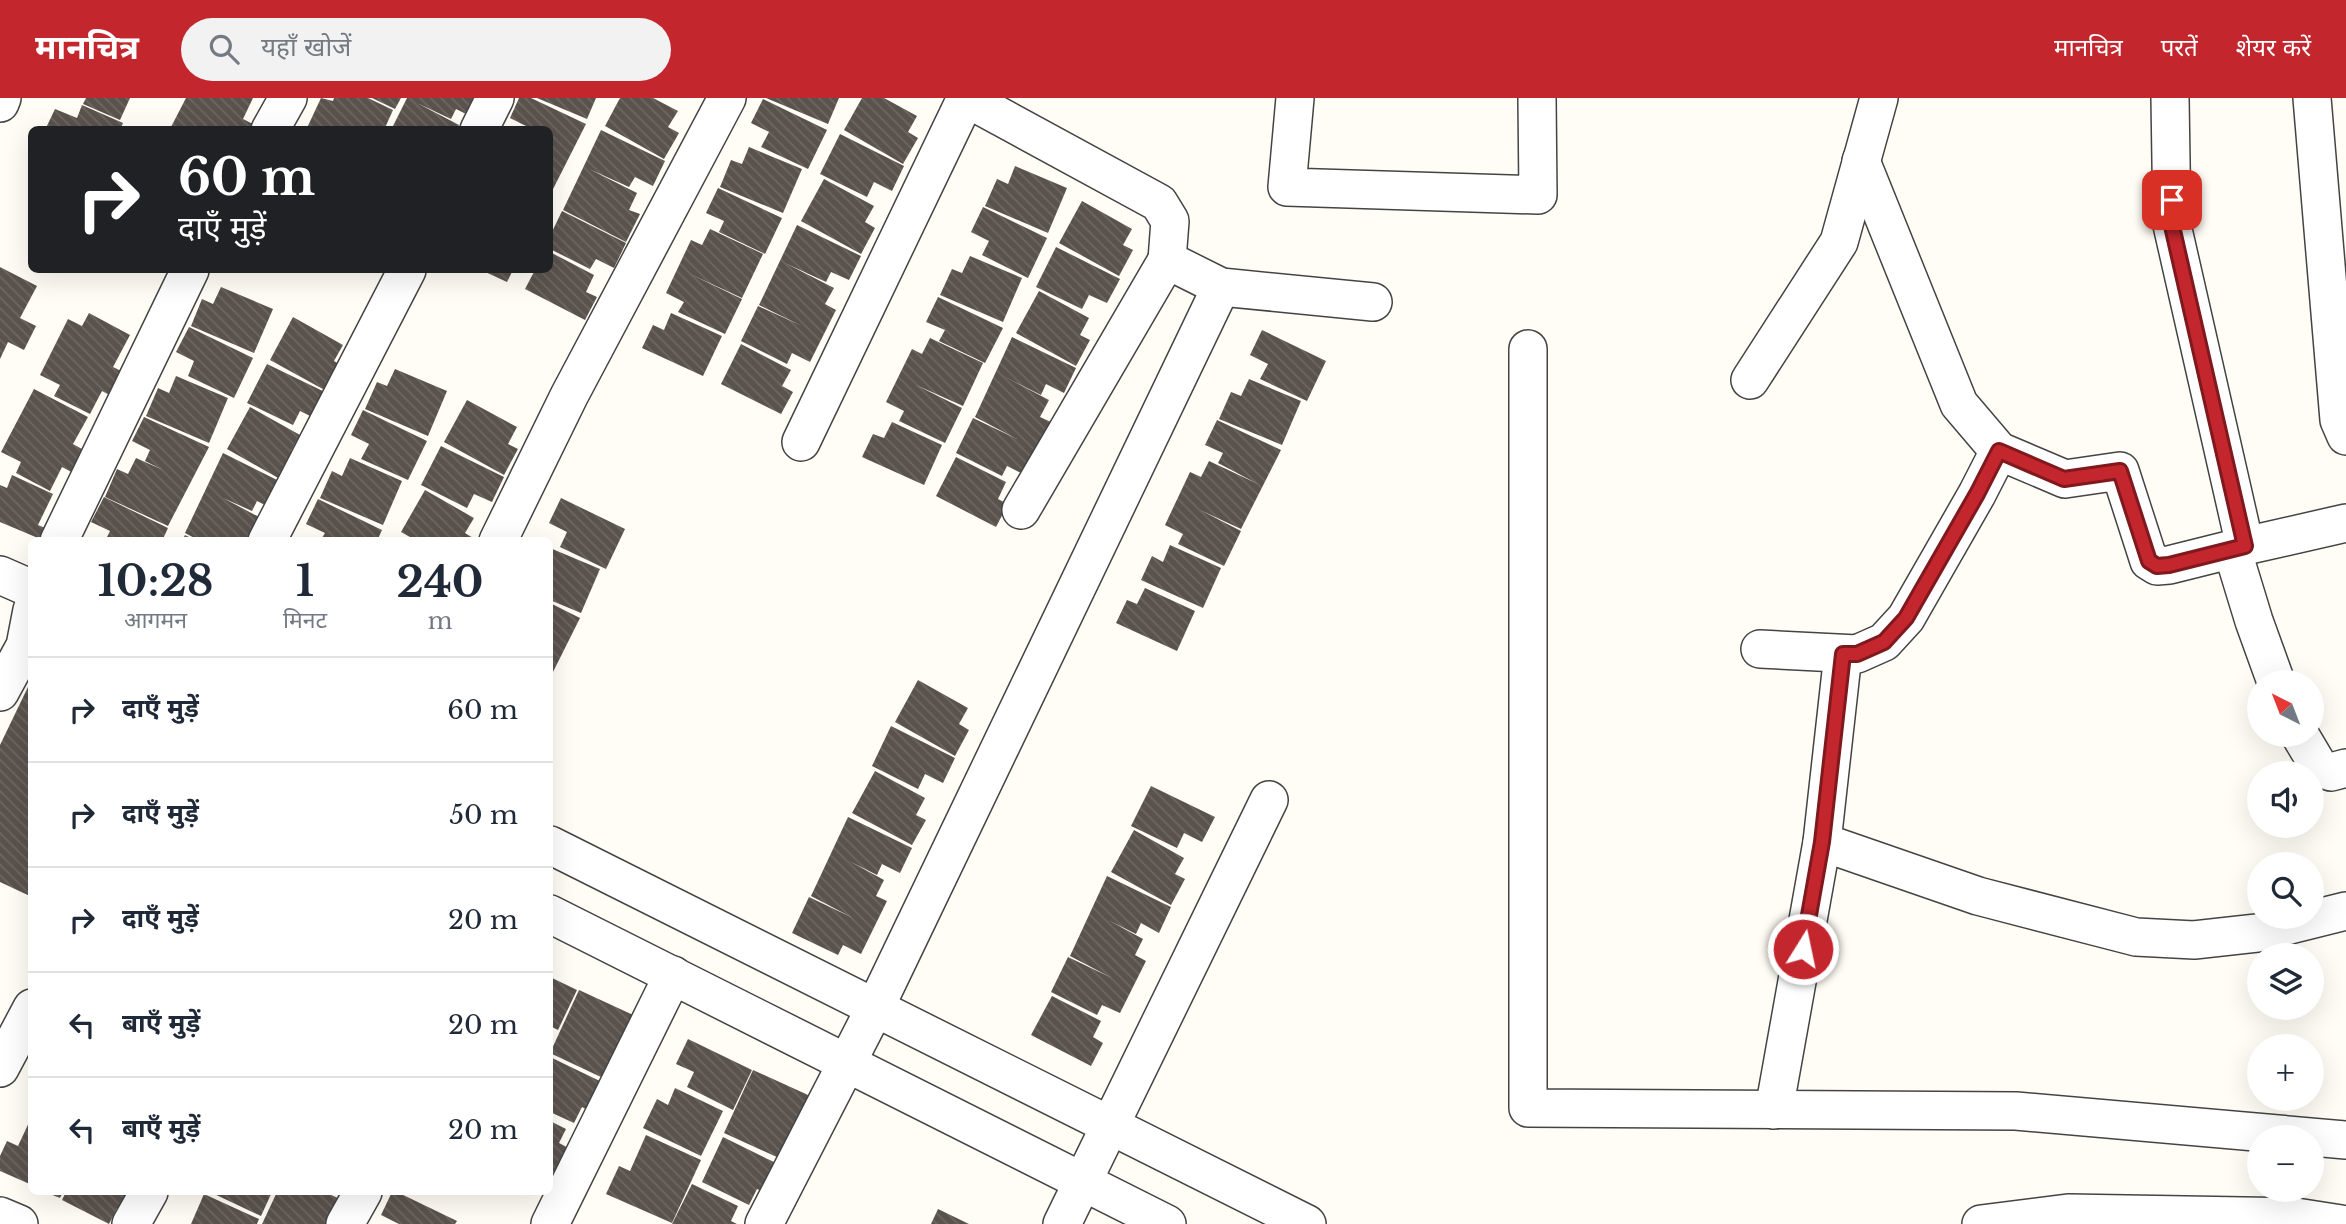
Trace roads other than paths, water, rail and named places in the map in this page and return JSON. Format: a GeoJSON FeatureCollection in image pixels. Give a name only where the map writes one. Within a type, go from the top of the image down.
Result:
{"type":"FeatureCollection","features":[{"type":"Feature","properties":{"kind":"street"},"geometry":{"type":"LineString","coordinates":[[0,103],[2,98]]}},
{"type":"Feature","properties":{"kind":"street"},"geometry":{"type":"LineString","coordinates":[[272,126],[288,98]]}},
{"type":"Feature","properties":{"kind":"street"},"geometry":{"type":"LineString","coordinates":[[481,126],[495,98]]}},
{"type":"Feature","properties":{"kind":"street"},"geometry":{"type":"LineString","coordinates":[[500,537],[569,396],[727,98]]}},
{"type":"Feature","properties":{"kind":"street"},"geometry":{"type":"LineString","coordinates":[[801,442],[966,98],[1159,203],[1170,221],[1167,260],[1021,510]]}},
{"type":"Feature","properties":{"kind":"street"},"geometry":{"type":"LineString","coordinates":[[1295,98],[1287,187],[1538,195],[1537,98]]}},
{"type":"Feature","properties":{"kind":"street"},"geometry":{"type":"LineString","coordinates":[[1750,380],[1839,242],[1879,98]]}},
{"type":"Feature","properties":{"kind":"street"},"geometry":{"type":"LineString","coordinates":[[2170,98],[2172,226],[2254,621],[2272,670]]}},
{"type":"Feature","properties":{"kind":"street"},"geometry":{"type":"LineString","coordinates":[[2312,98],[2339,420],[2346,436]]}},
{"type":"Feature","properties":{"kind":"street"},"geometry":{"type":"LineString","coordinates":[[1861,161],[1959,404],[1999,451],[2064,479],[2120,471],[2149,561],[2157,566],[2346,523]]}},
{"type":"Feature","properties":{"kind":"street"},"geometry":{"type":"LineString","coordinates":[[1167,260],[1221,287],[1373,302]]}},
{"type":"Feature","properties":{"kind":"street"},"geometry":{"type":"LineString","coordinates":[[61,537],[189,273]]}},
{"type":"Feature","properties":{"kind":"street"},"geometry":{"type":"LineString","coordinates":[[269,537],[405,273]]}},
{"type":"Feature","properties":{"kind":"street"},"geometry":{"type":"LineString","coordinates":[[764,1224],[875,1009],[1221,287]]}},
{"type":"Feature","properties":{"kind":"street"},"geometry":{"type":"LineString","coordinates":[[1528,349],[1528,1108],[2016,1111],[2346,1140]]}},
{"type":"Feature","properties":{"kind":"street"},"geometry":{"type":"LineString","coordinates":[[1760,649],[1857,654],[1884,642],[1906,618],[1999,451]]}},
{"type":"Feature","properties":{"kind":"street"},"geometry":{"type":"LineString","coordinates":[[0,575],[28,587]]}},
{"type":"Feature","properties":{"kind":"street"},"geometry":{"type":"LineString","coordinates":[[0,692],[28,620]]}},
{"type":"Feature","properties":{"kind":"street"},"geometry":{"type":"LineString","coordinates":[[1774,1110],[1822,842],[1843,654]]}},
{"type":"Feature","properties":{"kind":"street"},"geometry":{"type":"LineString","coordinates":[[2307,747],[2319,767],[2331,772],[2346,768]]}},
{"type":"Feature","properties":{"kind":"street"},"geometry":{"type":"LineString","coordinates":[[1062,1224],[1269,800]]}},
{"type":"Feature","properties":{"kind":"street"},"geometry":{"type":"LineString","coordinates":[[1822,842],[1978,896],[2136,937],[2194,940],[2257,933],[2346,911]]}},
{"type":"Feature","properties":{"kind":"street"},"geometry":{"type":"LineString","coordinates":[[553,847],[1307,1224]]}},
{"type":"Feature","properties":{"kind":"street"},"geometry":{"type":"LineString","coordinates":[[553,915],[1167,1224]]}},
{"type":"Feature","properties":{"kind":"street"},"geometry":{"type":"LineString","coordinates":[[550,1224],[673,975]]}},
{"type":"Feature","properties":{"kind":"street"},"geometry":{"type":"LineString","coordinates":[[0,1068],[28,1016]]}},
{"type":"Feature","properties":{"kind":"street"},"geometry":{"type":"LineString","coordinates":[[131,1224],[147,1195]]}},
{"type":"Feature","properties":{"kind":"street"},"geometry":{"type":"LineString","coordinates":[[345,1224],[361,1195]]}},
{"type":"Feature","properties":{"kind":"street"},"geometry":{"type":"LineString","coordinates":[[1981,1224],[2068,1213],[2296,1217],[2340,1224]]}}]}
